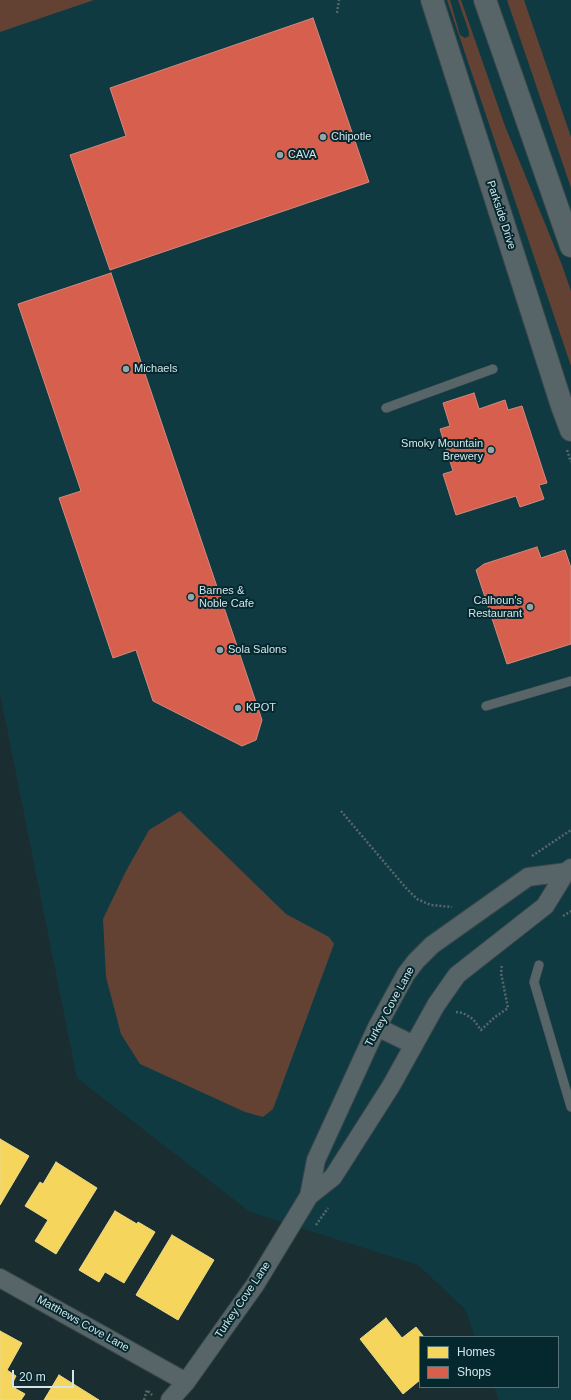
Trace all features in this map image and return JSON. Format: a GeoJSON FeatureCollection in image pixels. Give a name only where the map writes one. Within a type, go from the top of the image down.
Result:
{"type":"FeatureCollection","features":[{"type":"Feature","properties":{"kind":"street","name":"Parkside Drive"},"geometry":{"type":"LineString","coordinates":[[432,0],[559,398],[571,430]]}},
{"type":"Feature","properties":{"kind":"street"},"geometry":{"type":"LineString","coordinates":[[485,0],[571,246]]}},
{"type":"Feature","properties":{"kind":"street","name":"Turkey Cove Lane"},"geometry":{"type":"LineString","coordinates":[[170,1400],[186,1382],[255,1285],[309,1196],[316,1160],[377,1027],[406,974],[416,961],[432,945],[528,877],[568,870]]}},
{"type":"Feature","properties":{"kind":"street","name":"Turkey Cove Lane"},"geometry":{"type":"LineString","coordinates":[[309,1196],[333,1177],[391,1086],[436,1005],[457,975],[545,906],[568,870]]}},
{"type":"Feature","properties":{"kind":"street"},"geometry":{"type":"LineString","coordinates":[[377,1027],[414,1046]]}},
{"type":"Feature","properties":{"kind":"street","name":"Matthews Cove Lane"},"geometry":{"type":"LineString","coordinates":[[0,1278],[186,1382]]}},
{"type":"Feature","properties":{"kind":"lane"},"geometry":{"type":"LineString","coordinates":[[386,408],[493,369]]}},
{"type":"Feature","properties":{"kind":"lane"},"geometry":{"type":"LineString","coordinates":[[486,706],[571,681]]}},
{"type":"Feature","properties":{"kind":"lane"},"geometry":{"type":"LineString","coordinates":[[539,965],[534,982],[571,1107]]}},
{"type":"Feature","properties":{"kind":"path"},"geometry":{"type":"LineString","coordinates":[[337,13],[339,0]]}},
{"type":"Feature","properties":{"kind":"path"},"geometry":{"type":"LineString","coordinates":[[341,811],[406,888],[417,898],[431,905],[454,908]]}},
{"type":"Feature","properties":{"kind":"path"},"geometry":{"type":"LineString","coordinates":[[527,859],[571,830]]}},
{"type":"Feature","properties":{"kind":"path"},"geometry":{"type":"LineString","coordinates":[[558,919],[571,911]]}},
{"type":"Feature","properties":{"kind":"path"},"geometry":{"type":"LineString","coordinates":[[495,1017],[508,1008],[501,973],[502,963],[505,958]]}},
{"type":"Feature","properties":{"kind":"path"},"geometry":{"type":"LineString","coordinates":[[144,1400],[147,1390],[156,1400]]}},
{"type":"Feature","properties":{"kind":"shaded area"},"geometry":{"type":"Polygon","coordinates":[[[0,0],[571,0],[571,1400],[499,1400],[494,1388],[559,1388],[559,1336],[475,1336],[465,1309],[418,1265],[250,1212],[77,1078],[0,693],[0,0]]]}},
{"type":"Feature","properties":{"kind":"shaded area"},"geometry":{"type":"Polygon","coordinates":[[[0,0],[94,0],[0,32],[0,0]]]}},
{"type":"Feature","properties":{"kind":"shaded area"},"geometry":{"type":"Polygon","coordinates":[[[447,0],[450,0],[460,35],[465,38],[469,36],[469,32],[458,0],[461,0],[505,126],[562,265],[571,291],[571,366],[447,0]]]}},
{"type":"Feature","properties":{"kind":"shaded area"},"geometry":{"type":"Polygon","coordinates":[[[507,0],[524,0],[571,137],[571,188],[507,0]]]}},
{"type":"Feature","properties":{"kind":"shaded area"},"geometry":{"type":"Polygon","coordinates":[[[180,811],[286,914],[329,937],[334,944],[273,1109],[263,1117],[245,1112],[140,1064],[121,1034],[106,977],[103,919],[126,871],[149,830],[180,811]]]}},
{"type":"Feature","properties":{"kind":"building: Homes"},"geometry":{"type":"Polygon","coordinates":[[[0,1139],[29,1156],[0,1205],[0,1139]]]}},
{"type":"Feature","properties":{"kind":"building: Homes"},"geometry":{"type":"Polygon","coordinates":[[[56,1162],[97,1188],[56,1254],[35,1241],[48,1220],[25,1206],[40,1182],[43,1184],[56,1162]]]}},
{"type":"Feature","properties":{"kind":"building: Homes"},"geometry":{"type":"Polygon","coordinates":[[[115,1211],[137,1224],[138,1222],[155,1232],[124,1283],[105,1272],[99,1282],[79,1270],[115,1211]]]}},
{"type":"Feature","properties":{"kind":"building: Homes"},"geometry":{"type":"Polygon","coordinates":[[[172,1235],[214,1260],[178,1320],[136,1295],[172,1235]]]}},
{"type":"Feature","properties":{"kind":"building: Homes"},"geometry":{"type":"Polygon","coordinates":[[[386,1318],[402,1338],[416,1327],[423,1336],[419,1336],[419,1381],[403,1394],[360,1339],[386,1318]]]}},
{"type":"Feature","properties":{"kind":"building: Homes"},"geometry":{"type":"Polygon","coordinates":[[[0,1331],[22,1343],[7,1370],[16,1376],[11,1386],[25,1394],[21,1400],[0,1400],[0,1331]]]}},
{"type":"Feature","properties":{"kind":"building: Homes"},"geometry":{"type":"Polygon","coordinates":[[[59,1375],[99,1400],[44,1400],[59,1375]]]}},
{"type":"Feature","properties":{"kind":"building: Shops"},"geometry":{"type":"Polygon","coordinates":[[[313,18],[369,182],[110,270],[70,155],[126,136],[110,88],[313,18]]]}},
{"type":"Feature","properties":{"kind":"building: Shops"},"geometry":{"type":"Polygon","coordinates":[[[111,273],[262,720],[256,740],[242,746],[153,701],[136,650],[113,658],[59,498],[81,491],[18,304],[111,273]]]}},
{"type":"Feature","properties":{"kind":"building: Shops","name":"Smoky Mountain Brewery"},"geometry":{"type":"Polygon","coordinates":[[[474,393],[479,409],[505,400],[508,410],[522,406],[547,483],[539,485],[544,499],[520,507],[516,496],[456,515],[443,474],[453,471],[440,429],[450,426],[443,403],[474,393]]]}},
{"type":"Feature","properties":{"kind":"building: Shops","name":"Calhoun's Restaurant"},"geometry":{"type":"Polygon","coordinates":[[[537,547],[541,558],[565,550],[571,568],[571,644],[507,664],[476,570],[484,564],[537,547]]]}},
{"type":"Feature","properties":{"kind":"place","name":"Chipotle"},"geometry":{"type":"Point","coordinates":[323,137]}},
{"type":"Feature","properties":{"kind":"place","name":"CAVA"},"geometry":{"type":"Point","coordinates":[280,155]}},
{"type":"Feature","properties":{"kind":"place","name":"Michaels"},"geometry":{"type":"Point","coordinates":[126,369]}},
{"type":"Feature","properties":{"kind":"place","name":"Smoky Mountain Brewery"},"geometry":{"type":"Point","coordinates":[491,450]}},
{"type":"Feature","properties":{"kind":"place","name":"Barnes & Noble Cafe"},"geometry":{"type":"Point","coordinates":[191,597]}},
{"type":"Feature","properties":{"kind":"place","name":"Calhoun's Restaurant"},"geometry":{"type":"Point","coordinates":[530,607]}},
{"type":"Feature","properties":{"kind":"place","name":"Sola Salons"},"geometry":{"type":"Point","coordinates":[220,650]}},
{"type":"Feature","properties":{"kind":"place","name":"KPOT"},"geometry":{"type":"Point","coordinates":[238,708]}}]}
